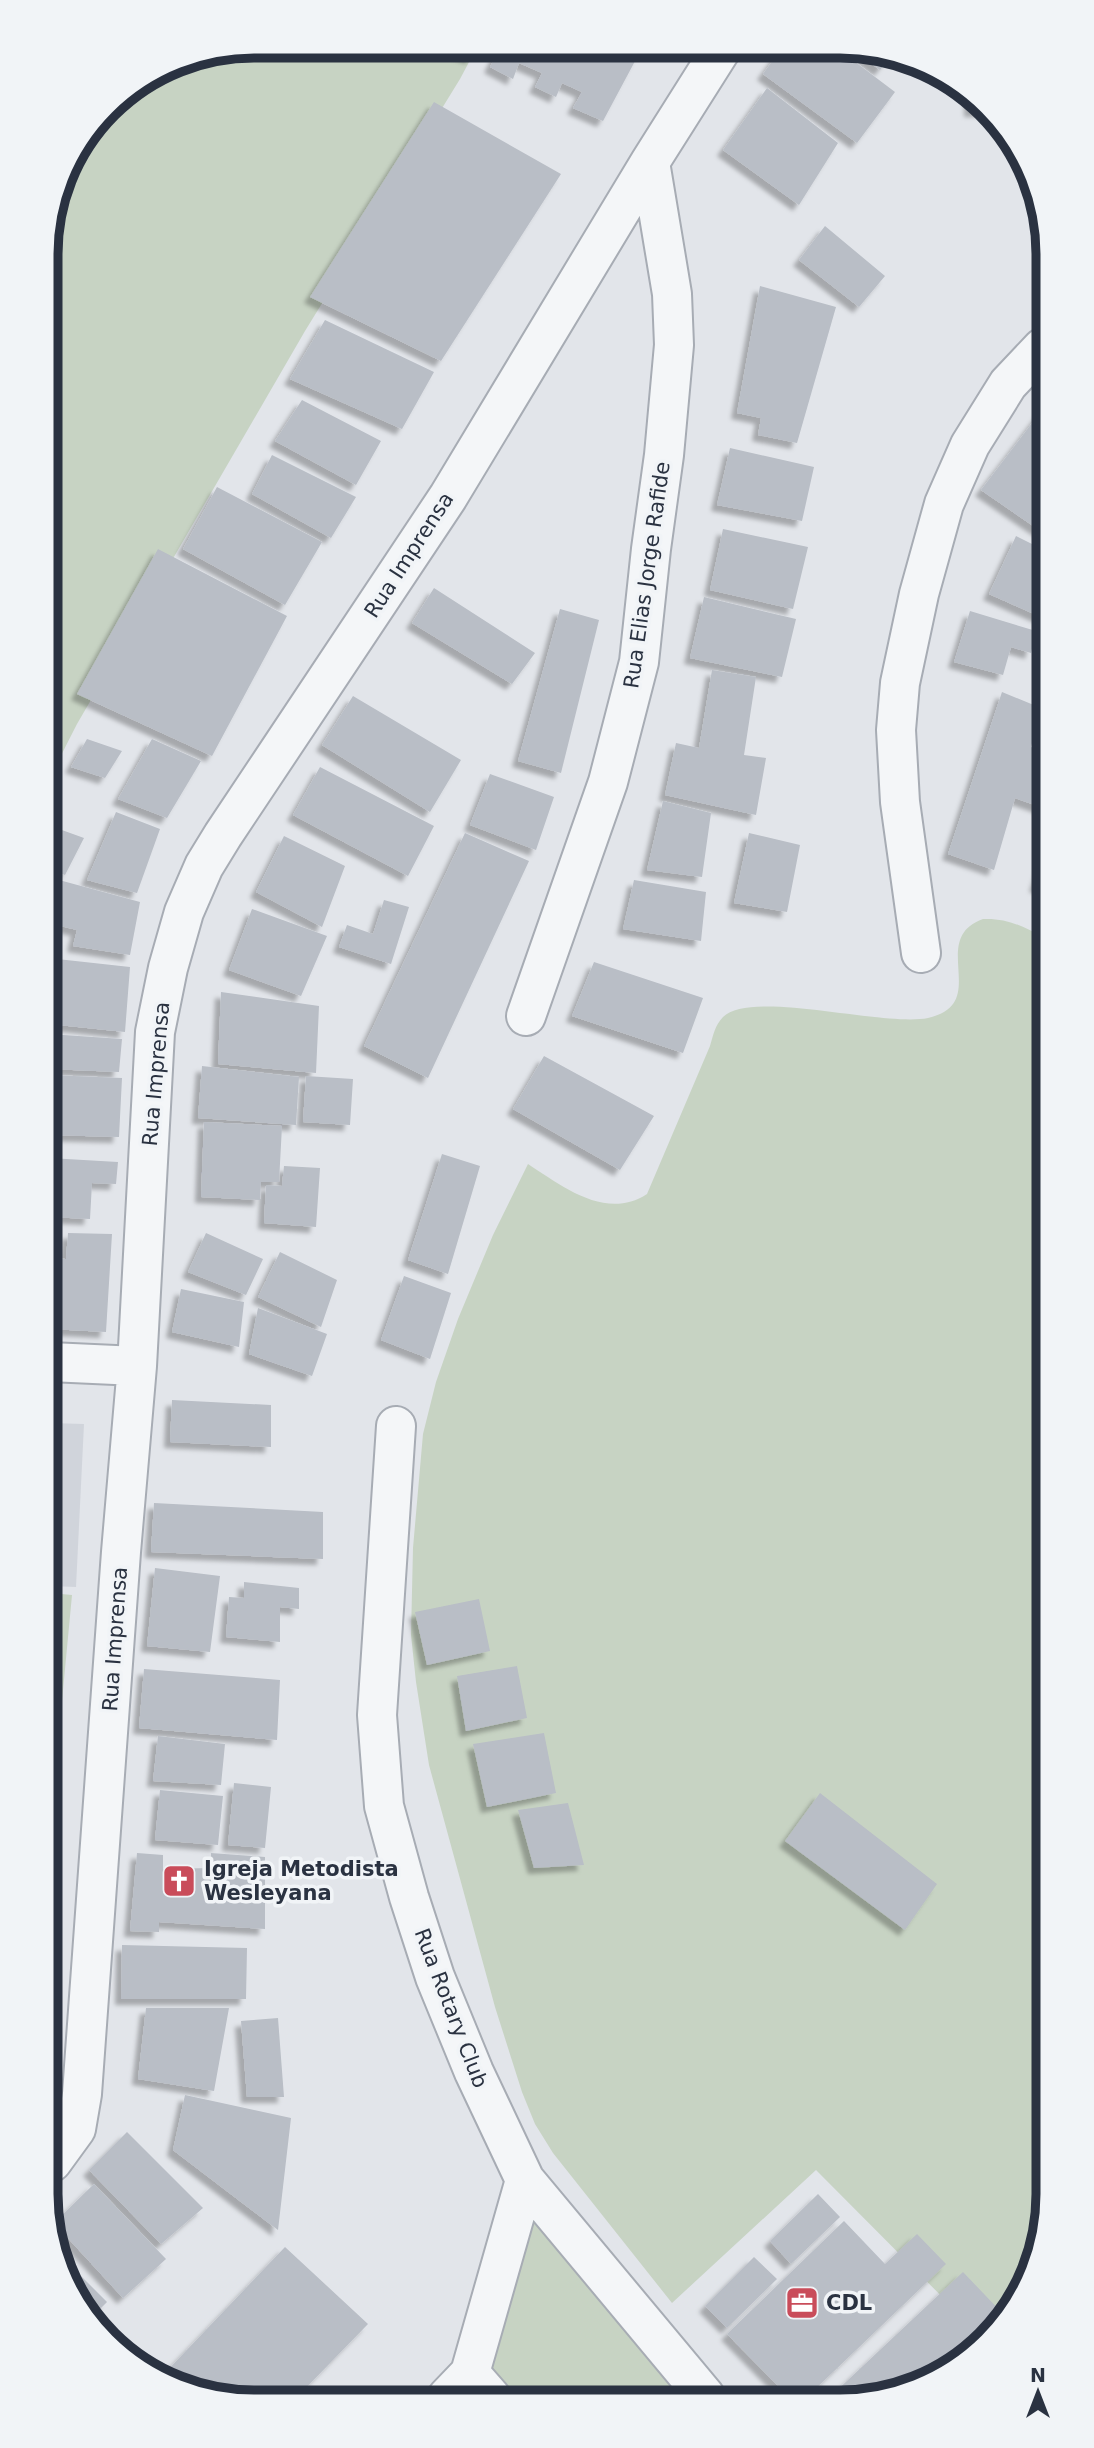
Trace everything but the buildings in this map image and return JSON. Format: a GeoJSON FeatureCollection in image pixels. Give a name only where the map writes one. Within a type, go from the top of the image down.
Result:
{"type":"FeatureCollection","features":[{"type":"Feature","properties":{"kind":"street","name":"Rua Imprensa"},"geometry":{"type":"LineString","coordinates":[[58,2154],[76,2129],[82,2094],[137,1366],[155,1032],[168,968],[184,912],[204,866],[223,835],[447,497],[716,58]]}},
{"type":"Feature","properties":{"kind":"street","name":"Rua Elias Jorge Rafide"},"geometry":{"type":"LineString","coordinates":[[526,1016],[608,782],[639,662],[664,455],[674,345],[672,294],[650,162]]}},
{"type":"Feature","properties":{"kind":"street"},"geometry":{"type":"LineString","coordinates":[[921,953],[900,802],[896,730],[900,683],[919,594],[944,504],[970,445],[1008,384],[1036,354]]}},
{"type":"Feature","properties":{"kind":"street"},"geometry":{"type":"LineString","coordinates":[[58,1362],[137,1366]]}},
{"type":"Feature","properties":{"kind":"street","name":"Rua Rotary Club"},"geometry":{"type":"LineString","coordinates":[[396,1426],[377,1715],[384,1806],[409,1897],[435,1977],[474,2072],[525,2180],[700,2390]]}},
{"type":"Feature","properties":{"kind":"street"},"geometry":{"type":"LineString","coordinates":[[469,2389],[525,2180]]}},
{"type":"Feature","properties":{"kind":"shaded area"},"geometry":{"type":"Polygon","coordinates":[[[58,1423],[84,1424],[76,1587],[58,1586],[58,1423]]]}},
{"type":"Feature","properties":{"kind":"green space"},"geometry":{"type":"Polygon","coordinates":[[[241,58],[471,58],[305,331],[77,724],[58,761],[58,241],[64,203],[84,156],[106,124],[124,106],[167,78],[191,68],[241,58]]]}},
{"type":"Feature","properties":{"kind":"green space"},"geometry":{"type":"Polygon","coordinates":[[[983,919],[1000,920],[1036,934],[1036,2207],[1032,2233],[1016,2281],[1003,2303],[979,2333],[816,2170],[672,2303],[553,2153],[535,2124],[495,2007],[429,1765],[416,1682],[411,1635],[413,1548],[423,1434],[436,1382],[458,1319],[493,1235],[528,1164],[570,1190],[600,1202],[616,1204],[647,1194],[716,1027],[723,1017],[738,1009],[788,1007],[881,1018],[928,1018],[946,1011],[956,999],[960,941],[967,928],[983,919]]]}},
{"type":"Feature","properties":{"kind":"green space"},"geometry":{"type":"Polygon","coordinates":[[[58,1594],[72,1595],[58,1743],[58,1594]]]}},
{"type":"Feature","properties":{"kind":"green space"},"geometry":{"type":"Polygon","coordinates":[[[529,2196],[692,2390],[497,2390],[481,2372],[529,2196]]]}},
{"type":"Feature","properties":{"kind":"place","name":"Igreja Metodista Wesleyana"},"geometry":{"type":"Point","coordinates":[179,1881]}},
{"type":"Feature","properties":{"kind":"place","name":"CDL"},"geometry":{"type":"Point","coordinates":[802,2303]}}]}
